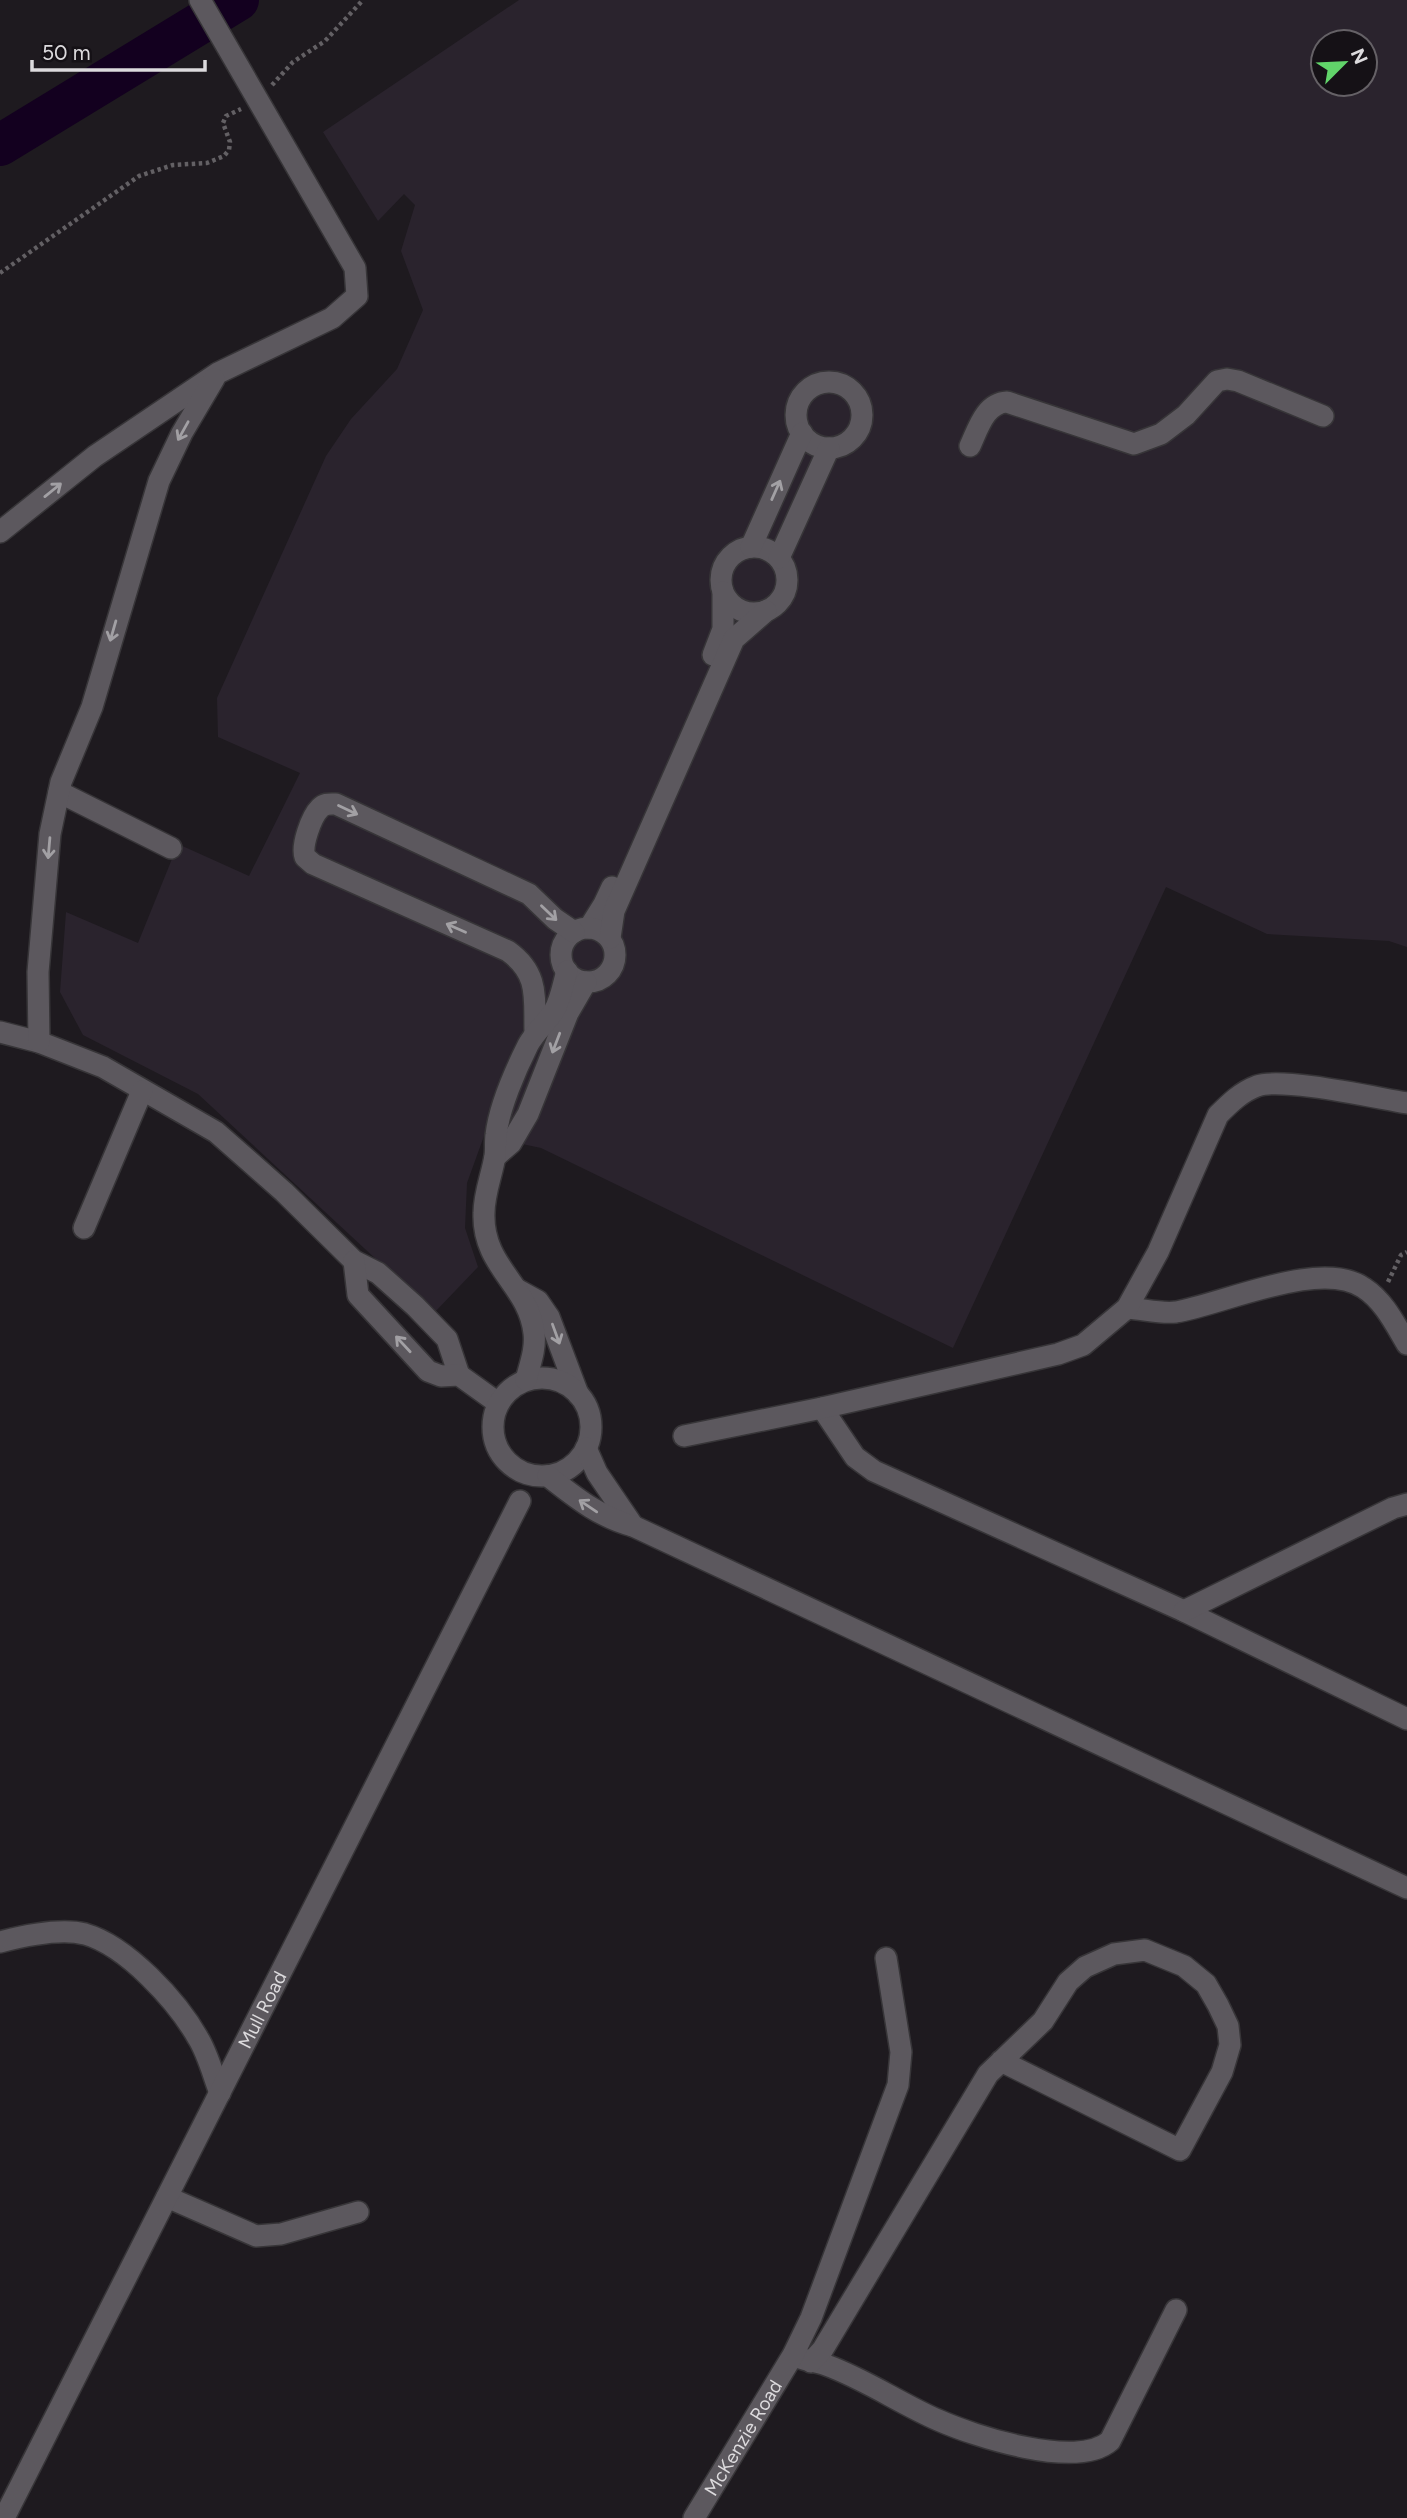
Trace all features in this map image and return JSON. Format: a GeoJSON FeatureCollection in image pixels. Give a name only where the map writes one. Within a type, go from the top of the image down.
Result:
{"type":"FeatureCollection","features":[{"type":"Feature","properties":{"kind":"street"},"geometry":{"type":"LineString","coordinates":[[0,532],[95,456],[218,373],[332,318],[357,296],[355,268],[200,0]]}},
{"type":"Feature","properties":{"kind":"street"},"geometry":{"type":"LineString","coordinates":[[39,1042],[38,972],[50,834],[59,792],[92,707],[159,481],[182,433],[218,373]]}},
{"type":"Feature","properties":{"kind":"street"},"geometry":{"type":"LineString","coordinates":[[970,446],[985,415],[992,406],[1000,402],[1134,444],[1161,434],[1186,415],[1217,381],[1227,379],[1323,416]]}},
{"type":"Feature","properties":{"kind":"street"},"geometry":{"type":"LineString","coordinates":[[821,382],[842,384],[854,393],[858,399],[862,420],[852,439],[840,446],[829,448],[812,443],[802,433],[796,413],[803,393],[821,382]]}},
{"type":"Feature","properties":{"kind":"street"},"geometry":{"type":"LineString","coordinates":[[751,547],[802,433]]}},
{"type":"Feature","properties":{"kind":"street"},"geometry":{"type":"LineString","coordinates":[[779,558],[829,448]]}},
{"type":"Feature","properties":{"kind":"street"},"geometry":{"type":"LineString","coordinates":[[517,958],[566,969],[575,978],[586,982],[601,979],[612,968],[615,953],[610,938],[614,911],[734,639],[780,601],[788,585],[786,568],[779,558],[768,550],[751,547],[734,552],[723,566],[721,583],[727,600],[741,611],[766,611]]}},
{"type":"Feature","properties":{"kind":"street"},"geometry":{"type":"LineString","coordinates":[[581,930],[604,904],[721,637],[723,592]]}},
{"type":"Feature","properties":{"kind":"street"},"geometry":{"type":"LineString","coordinates":[[59,792],[171,848]]}},
{"type":"Feature","properties":{"kind":"street"},"geometry":{"type":"LineString","coordinates":[[535,1033],[534,986],[528,970],[508,951],[308,861],[303,852],[303,844],[318,810],[328,804],[336,804],[529,894],[555,919],[581,930]]}},
{"type":"Feature","properties":{"kind":"street"},"geometry":{"type":"LineString","coordinates":[[526,1380],[533,1353],[534,1334],[531,1320],[516,1289],[492,1254],[485,1234],[486,1185],[495,1157],[496,1133],[505,1102],[535,1033],[552,1013],[566,969],[562,948],[568,936],[581,930],[597,929],[610,938]]}},
{"type":"Feature","properties":{"kind":"street"},"geometry":{"type":"LineString","coordinates":[[495,1157],[511,1143],[528,1114],[568,1013],[586,982]]}},
{"type":"Feature","properties":{"kind":"street"},"geometry":{"type":"LineString","coordinates":[[0,1032],[39,1042],[103,1067],[216,1132],[284,1192],[354,1261],[378,1273],[415,1306],[447,1339],[459,1375],[498,1403]]}},
{"type":"Feature","properties":{"kind":"street"},"geometry":{"type":"LineString","coordinates":[[684,1436],[822,1408],[1058,1354],[1083,1345],[1128,1308],[1158,1252],[1218,1115],[1231,1101],[1260,1084],[1288,1084],[1407,1103]]}},
{"type":"Feature","properties":{"kind":"street"},"geometry":{"type":"LineString","coordinates":[[84,1228],[142,1091]]}},
{"type":"Feature","properties":{"kind":"street"},"geometry":{"type":"LineString","coordinates":[[354,1261],[358,1295],[428,1371],[440,1376],[459,1375]]}},
{"type":"Feature","properties":{"kind":"street"},"geometry":{"type":"LineString","coordinates":[[1128,1308],[1174,1312],[1292,1280],[1347,1280],[1365,1288],[1387,1310],[1407,1344]]}},
{"type":"Feature","properties":{"kind":"street"},"geometry":{"type":"LineString","coordinates":[[516,1289],[538,1301],[550,1317],[578,1394],[586,1406],[590,1434],[586,1448],[577,1461],[564,1471],[548,1476],[533,1476],[506,1461],[497,1448],[493,1418],[498,1403],[510,1389],[526,1380],[540,1377],[554,1379],[578,1394]]}},
{"type":"Feature","properties":{"kind":"street"},"geometry":{"type":"LineString","coordinates":[[822,1408],[855,1457],[874,1471],[1184,1611],[1407,1719]]}},
{"type":"Feature","properties":{"kind":"street"},"geometry":{"type":"LineString","coordinates":[[586,1448],[597,1473],[633,1525]]}},
{"type":"Feature","properties":{"kind":"street"},"geometry":{"type":"LineString","coordinates":[[548,1476],[591,1509],[614,1521],[633,1525],[1407,1888]]}},
{"type":"Feature","properties":{"kind":"street","name":"Mull Road"},"geometry":{"type":"LineString","coordinates":[[4,2518],[520,1501]]}},
{"type":"Feature","properties":{"kind":"street"},"geometry":{"type":"LineString","coordinates":[[1184,1611],[1393,1508],[1407,1504]]}},
{"type":"Feature","properties":{"kind":"street"},"geometry":{"type":"LineString","coordinates":[[0,1942],[33,1933],[84,1934],[126,1955],[173,2001],[199,2039],[220,2093]]}},
{"type":"Feature","properties":{"kind":"street"},"geometry":{"type":"LineString","coordinates":[[802,2359],[823,2349],[988,2074],[1043,2021],[1068,1982],[1085,1966],[1114,1954],[1145,1950],[1184,1966],[1206,1984],[1228,2026],[1230,2045],[1222,2072],[1180,2150],[1001,2062]]}},
{"type":"Feature","properties":{"kind":"street"},"geometry":{"type":"LineString","coordinates":[[802,2359],[811,2318],[898,2085],[901,2052],[886,1958]]}},
{"type":"Feature","properties":{"kind":"street"},"geometry":{"type":"LineString","coordinates":[[167,2197],[256,2236],[281,2234],[358,2212]]}},
{"type":"Feature","properties":{"kind":"street"},"geometry":{"type":"LineString","coordinates":[[802,2359],[826,2365],[938,2420],[969,2432],[1049,2450],[1095,2450],[1110,2441],[1176,2310]]}},
{"type":"Feature","properties":{"kind":"street","name":"McKenzie Road"},"geometry":{"type":"LineString","coordinates":[[694,2518],[802,2359]]}},
{"type":"Feature","properties":{"kind":"path"},"geometry":{"type":"LineString","coordinates":[[0,273],[139,176],[173,165],[207,163],[224,156],[229,150],[230,142],[223,123],[226,116],[257,101],[293,62],[325,41],[363,0]]}},
{"type":"Feature","properties":{"kind":"path"},"geometry":{"type":"LineString","coordinates":[[1379,1302],[1401,1255],[1407,1252]]}},
{"type":"Feature","properties":{"kind":"shaded area"},"geometry":{"type":"Polygon","coordinates":[[[519,0],[1407,0],[1407,947],[1389,941],[1267,934],[1166,887],[953,1348],[541,1148],[484,1136],[467,1183],[465,1228],[478,1267],[434,1313],[198,1094],[83,1035],[60,992],[66,912],[138,943],[178,844],[249,876],[300,773],[218,737],[217,698],[326,456],[351,419],[397,369],[423,310],[401,251],[415,205],[404,194],[378,221],[323,132],[519,0]]]}},
{"type":"Feature","properties":{"kind":"waterway"},"geometry":{"type":"LineString","coordinates":[[0,145],[238,0]]}}]}
